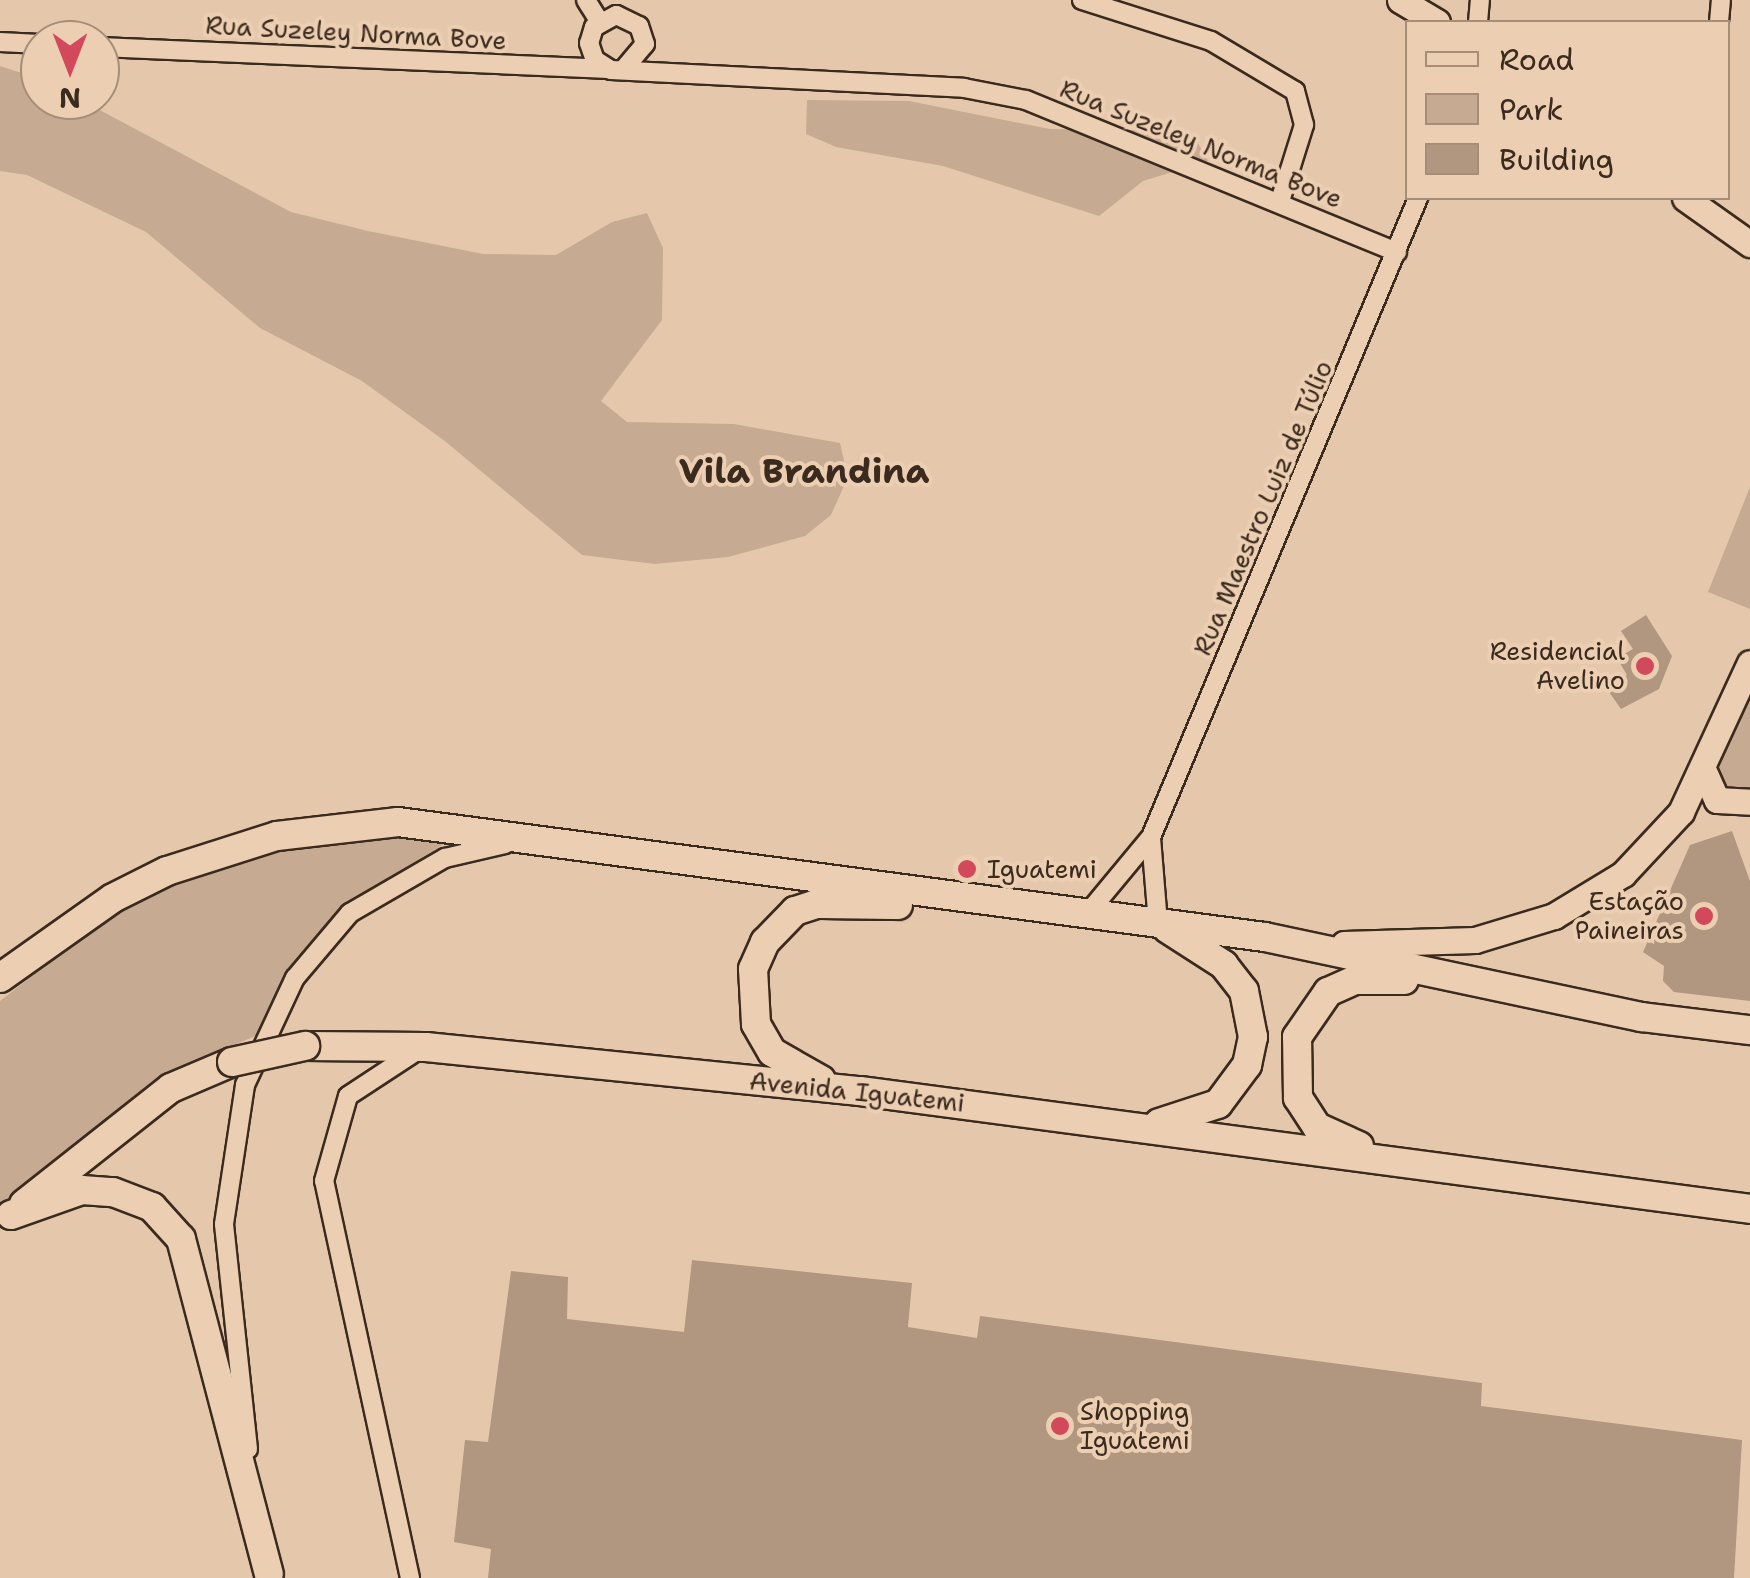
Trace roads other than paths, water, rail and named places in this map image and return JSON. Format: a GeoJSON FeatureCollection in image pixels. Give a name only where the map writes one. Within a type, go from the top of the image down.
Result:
{"type":"FeatureCollection","features":[{"type":"Feature","properties":{"kind":"main road"},"geometry":{"type":"LineString","coordinates":[[1400,0],[1434,20]]}},
{"type":"Feature","properties":{"kind":"main road"},"geometry":{"type":"LineString","coordinates":[[1689,200],[1750,244]]}},
{"type":"Feature","properties":{"kind":"main road"},"geometry":{"type":"LineString","coordinates":[[0,978],[114,898],[203,858],[278,836],[398,822],[581,843],[1265,937],[1378,947],[1475,940],[1554,916],[1659,842],[1702,769],[1750,663]]}},
{"type":"Feature","properties":{"kind":"main road"},"geometry":{"type":"LineString","coordinates":[[1702,769],[1717,800],[1750,802]]}},
{"type":"Feature","properties":{"kind":"main road"},"geometry":{"type":"LineString","coordinates":[[860,1091],[800,1074],[772,1052],[756,1024],[752,996],[765,942],[795,911],[816,904],[948,910],[988,901]]}},
{"type":"Feature","properties":{"kind":"main road"},"geometry":{"type":"LineString","coordinates":[[1128,1128],[1204,1113],[1235,1086],[1251,1051],[1244,992],[1224,964],[1158,923]]}},
{"type":"Feature","properties":{"kind":"main road"},"geometry":{"type":"LineString","coordinates":[[1265,937],[1642,1016]]}},
{"type":"Feature","properties":{"kind":"main road"},"geometry":{"type":"LineString","coordinates":[[1406,1160],[1336,1138],[1298,1098],[1296,1037],[1328,992],[1355,980],[1395,979],[1750,1030]]}},
{"type":"Feature","properties":{"kind":"main road","name":"Avenida Iguatemi"},"geometry":{"type":"LineString","coordinates":[[5,1219],[170,1088],[232,1062],[305,1046],[426,1047],[860,1091],[1128,1128],[1406,1160],[1750,1209]]}},
{"type":"Feature","properties":{"kind":"main road"},"geometry":{"type":"LineString","coordinates":[[5,1219],[82,1190],[114,1192],[152,1207],[180,1239],[270,1576]]}},
{"type":"Feature","properties":{"kind":"street"},"geometry":{"type":"LineString","coordinates":[[586,0],[600,21]]}},
{"type":"Feature","properties":{"kind":"street"},"geometry":{"type":"LineString","coordinates":[[1082,0],[1211,41],[1295,92],[1304,125],[1280,202]]}},
{"type":"Feature","properties":{"kind":"street"},"geometry":{"type":"LineString","coordinates":[[625,16],[644,34],[643,53],[616,70],[589,43],[600,21],[625,16]]}},
{"type":"Feature","properties":{"kind":"street","name":"Rua Suzeley Norma Bove"},"geometry":{"type":"LineString","coordinates":[[120,48],[964,88],[1076,117],[1397,252]]}},
{"type":"Feature","properties":{"kind":"street","name":"Rua Maestro Luiz de Túlio"},"geometry":{"type":"LineString","coordinates":[[1151,837],[1417,200]]}},
{"type":"Feature","properties":{"kind":"street"},"geometry":{"type":"LineString","coordinates":[[1087,914],[1151,837]]}},
{"type":"Feature","properties":{"kind":"street"},"geometry":{"type":"LineString","coordinates":[[1151,837],[1158,923]]}},
{"type":"Feature","properties":{"kind":"street"},"geometry":{"type":"LineString","coordinates":[[270,1576],[234,1360],[224,1224],[229,1150],[245,1085],[295,978],[350,913],[446,858],[486,846],[581,843]]}},
{"type":"Feature","properties":{"kind":"street"},"geometry":{"type":"LineString","coordinates":[[410,1578],[324,1182],[348,1096],[426,1047]]}},
{"type":"Feature","properties":{"kind":"place","name":"Residencial Avelino"},"geometry":{"type":"Point","coordinates":[1645,666]}},
{"type":"Feature","properties":{"kind":"place","name":"Iguatemi"},"geometry":{"type":"Point","coordinates":[967,869]}},
{"type":"Feature","properties":{"kind":"place","name":"Estação Paineiras"},"geometry":{"type":"Point","coordinates":[1704,916]}},
{"type":"Feature","properties":{"kind":"place","name":"Shopping Iguatemi"},"geometry":{"type":"Point","coordinates":[1060,1426]}},
{"type":"Feature","properties":{"kind":"district","name":"Vila Brandina"},"geometry":{"type":"Point","coordinates":[804,471]}}]}
